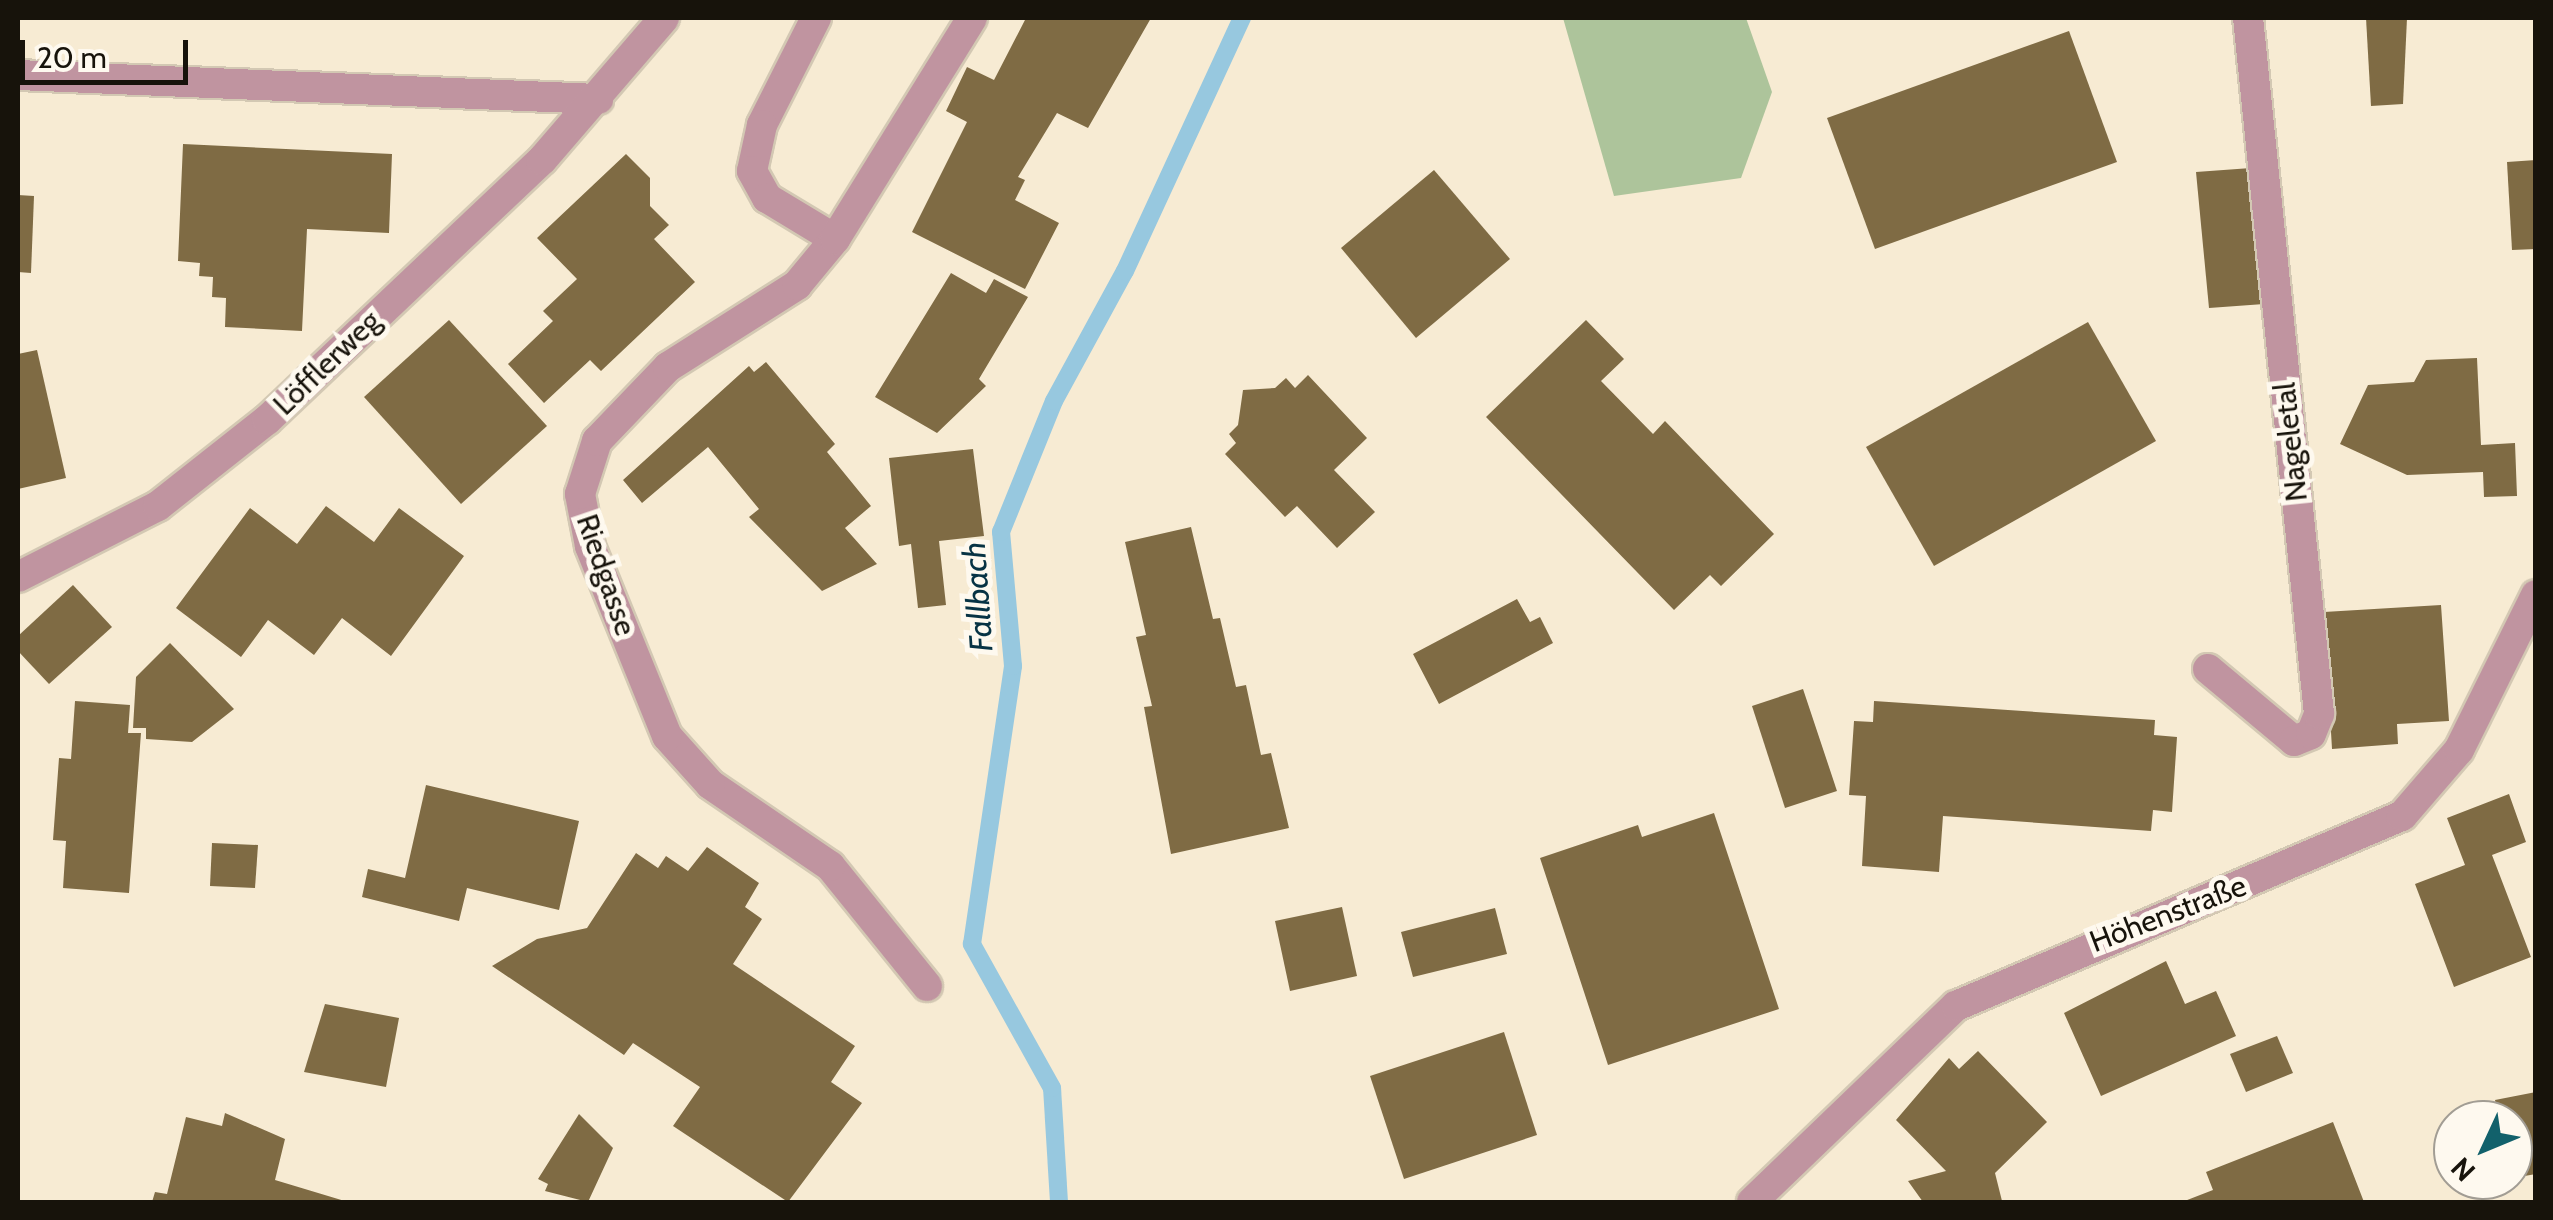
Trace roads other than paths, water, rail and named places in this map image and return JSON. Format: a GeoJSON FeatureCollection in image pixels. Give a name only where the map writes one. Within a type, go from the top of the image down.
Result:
{"type":"FeatureCollection","features":[{"type":"Feature","properties":{"kind":"street","name":"Löfflerweg"},"geometry":{"type":"LineString","coordinates":[[18,577],[112,535],[240,442],[599,99],[664,18]]}},
{"type":"Feature","properties":{"kind":"street"},"geometry":{"type":"LineString","coordinates":[[816,18],[762,125],[752,171],[766,198],[835,239]]}},
{"type":"Feature","properties":{"kind":"street","name":"Riedgasse"},"geometry":{"type":"LineString","coordinates":[[927,986],[830,866],[710,784],[667,736],[590,546],[580,494],[597,442],[668,367],[797,285],[835,239],[972,18]]}},
{"type":"Feature","properties":{"kind":"street","name":"Nageletal"},"geometry":{"type":"LineString","coordinates":[[2208,668],[2294,742],[2312,734],[2320,714],[2248,18]]}},
{"type":"Feature","properties":{"kind":"street"},"geometry":{"type":"LineString","coordinates":[[18,75],[599,99]]}},
{"type":"Feature","properties":{"kind":"street","name":"Höhenstraße"},"geometry":{"type":"LineString","coordinates":[[1752,1202],[1956,1006],[2402,816],[2460,750],[2536,596]]}},
{"type":"Feature","properties":{"kind":"waterway","name":"Fallbach"},"geometry":{"type":"LineString","coordinates":[[1059,1202],[1052,1088],[972,944],[1013,666],[1001,532],[1054,401],[1125,271],[1242,18]]}}]}
